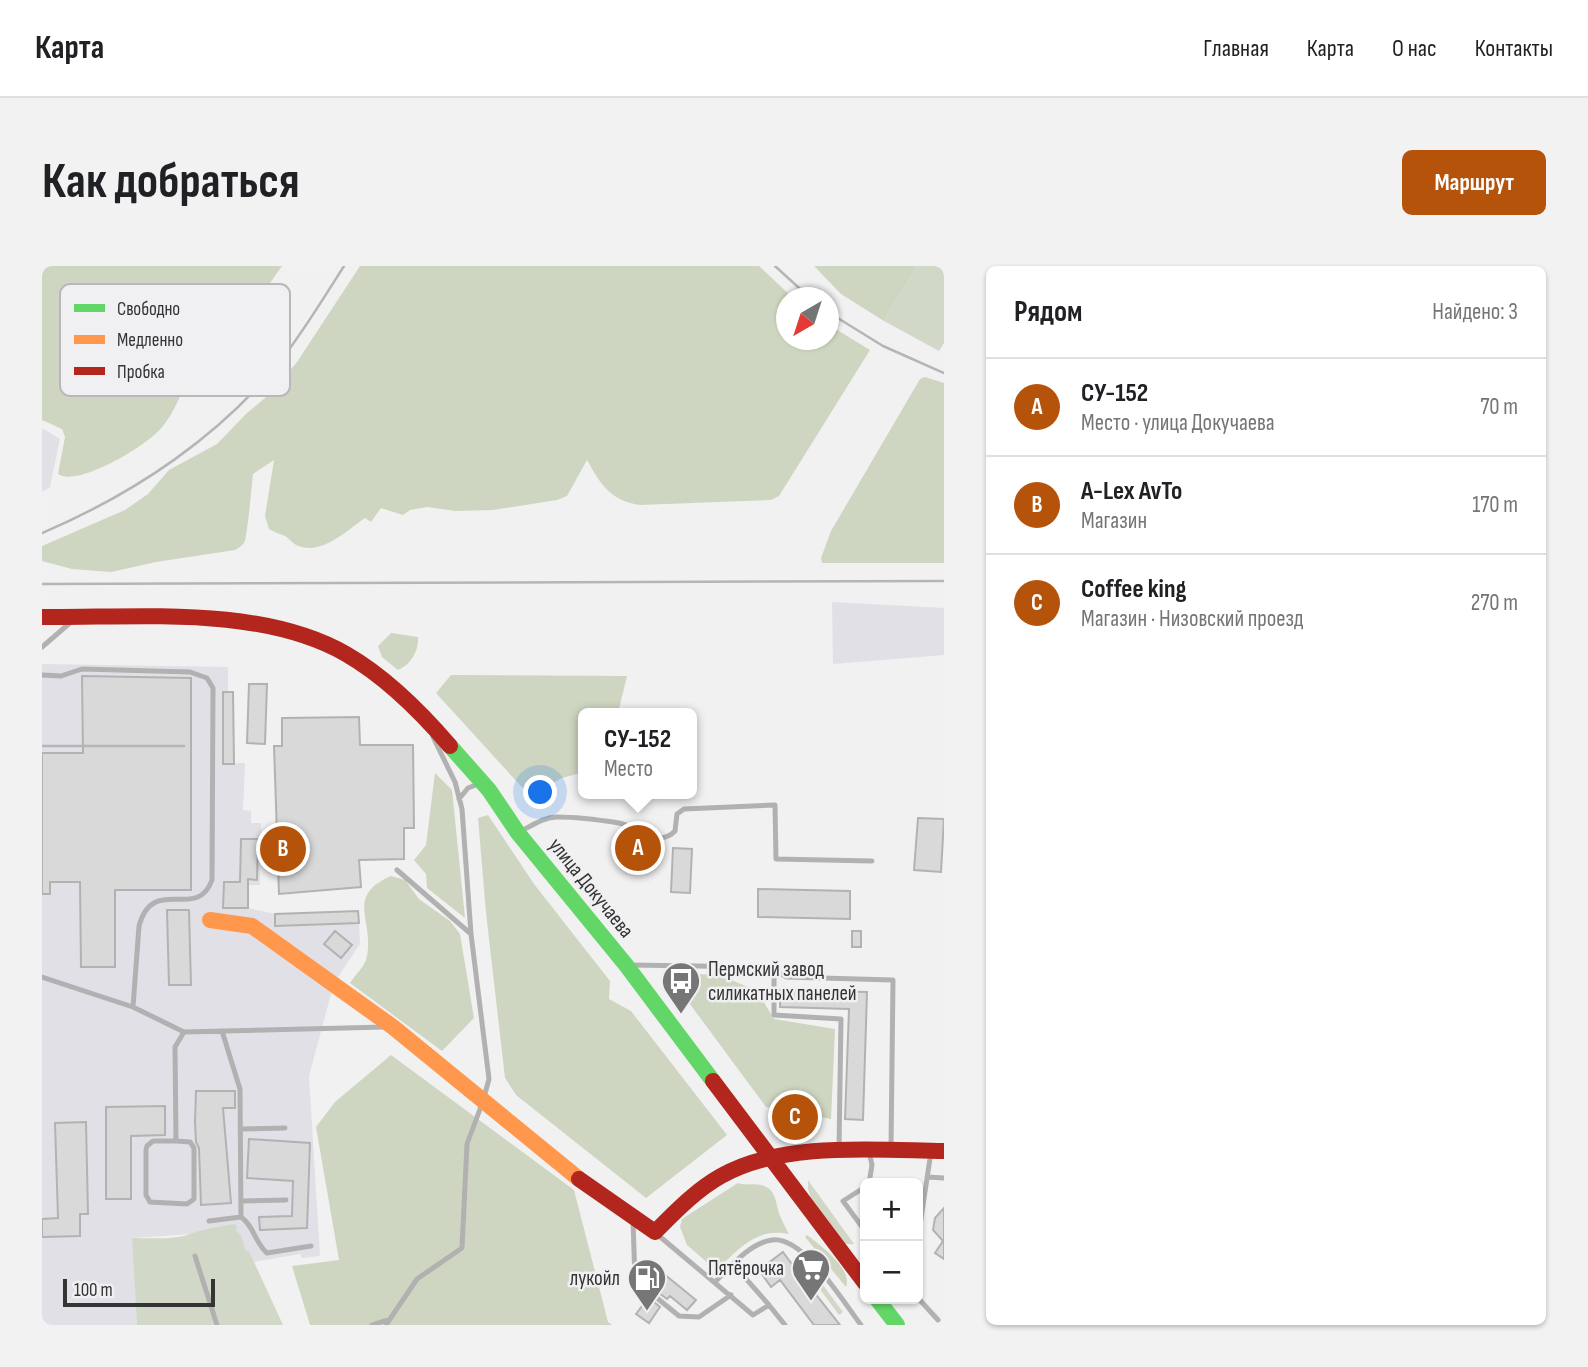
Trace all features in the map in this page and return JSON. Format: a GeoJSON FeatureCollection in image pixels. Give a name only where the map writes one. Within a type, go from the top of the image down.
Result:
{"type":"FeatureCollection","features":[{"type":"Feature","properties":{"kind":"main road","name":"улица Докучаева"},"geometry":{"type":"LineString","coordinates":[[42,617],[225,618],[285,629],[317,640],[346,654],[379,677],[423,715],[482,782],[626,965],[860,1276]]}},
{"type":"Feature","properties":{"kind":"main road"},"geometry":{"type":"LineString","coordinates":[[210,920],[252,926],[393,1027],[574,1175],[655,1232],[681,1206],[721,1175],[743,1164],[769,1157],[839,1152],[937,1151]]}},
{"type":"Feature","properties":{"kind":"main road"},"geometry":{"type":"LineString","coordinates":[[881,1304],[897,1325]]}},
{"type":"Feature","properties":{"kind":"lane"},"geometry":{"type":"LineString","coordinates":[[42,647],[77,617]]}},
{"type":"Feature","properties":{"kind":"lane"},"geometry":{"type":"LineString","coordinates":[[42,675],[61,676],[82,669],[190,672],[207,678],[213,688],[212,880],[200,897],[153,902],[141,917],[133,1007]]}},
{"type":"Feature","properties":{"kind":"lane"},"geometry":{"type":"LineString","coordinates":[[372,1325],[388,1322],[417,1279],[463,1248],[467,1144],[489,1079],[471,933],[459,799],[455,782],[423,715]]}},
{"type":"Feature","properties":{"kind":"lane"},"geometry":{"type":"LineString","coordinates":[[459,799],[468,788],[482,782]]}},
{"type":"Feature","properties":{"kind":"lane"},"geometry":{"type":"LineString","coordinates":[[519,832],[542,820],[555,817],[620,824],[643,836],[667,836],[675,831],[677,814],[684,809],[775,805],[776,859],[872,861]]}},
{"type":"Feature","properties":{"kind":"lane"},"geometry":{"type":"LineString","coordinates":[[630,827],[631,854]]}},
{"type":"Feature","properties":{"kind":"lane"},"geometry":{"type":"LineString","coordinates":[[397,870],[471,933]]}},
{"type":"Feature","properties":{"kind":"lane"},"geometry":{"type":"LineString","coordinates":[[626,965],[771,967],[786,976],[893,980],[891,1152]]}},
{"type":"Feature","properties":{"kind":"lane"},"geometry":{"type":"LineString","coordinates":[[778,972],[774,978],[774,1015],[841,1019],[839,1152]]}},
{"type":"Feature","properties":{"kind":"lane"},"geometry":{"type":"LineString","coordinates":[[42,976],[133,1007],[184,1032],[393,1027]]}},
{"type":"Feature","properties":{"kind":"lane"},"geometry":{"type":"LineString","coordinates":[[222,1031],[240,1089],[241,1217],[250,1225],[267,1253],[311,1246]]}},
{"type":"Feature","properties":{"kind":"lane"},"geometry":{"type":"LineString","coordinates":[[176,1141],[175,1047],[184,1032]]}},
{"type":"Feature","properties":{"kind":"lane"},"geometry":{"type":"LineString","coordinates":[[240,1129],[285,1128]]}},
{"type":"Feature","properties":{"kind":"lane"},"geometry":{"type":"LineString","coordinates":[[176,1141],[190,1142],[194,1148],[194,1199],[187,1203],[150,1202],[146,1195],[147,1146],[153,1142],[176,1141]]}},
{"type":"Feature","properties":{"kind":"lane"},"geometry":{"type":"LineString","coordinates":[[923,1204],[927,1177],[937,1151]]}},
{"type":"Feature","properties":{"kind":"lane"},"geometry":{"type":"LineString","coordinates":[[869,1152],[872,1165],[869,1178]]}},
{"type":"Feature","properties":{"kind":"lane"},"geometry":{"type":"LineString","coordinates":[[927,1177],[944,1178]]}},
{"type":"Feature","properties":{"kind":"lane"},"geometry":{"type":"LineString","coordinates":[[860,1189],[843,1200],[860,1224]]}},
{"type":"Feature","properties":{"kind":"lane"},"geometry":{"type":"LineString","coordinates":[[241,1201],[286,1200]]}},
{"type":"Feature","properties":{"kind":"lane"},"geometry":{"type":"LineString","coordinates":[[209,1221],[241,1217]]}},
{"type":"Feature","properties":{"kind":"lane"},"geometry":{"type":"LineString","coordinates":[[633,1217],[635,1280],[679,1316],[699,1317],[731,1295]]}},
{"type":"Feature","properties":{"kind":"lane"},"geometry":{"type":"LineString","coordinates":[[655,1232],[753,1315],[769,1306]]}},
{"type":"Feature","properties":{"kind":"lane"},"geometry":{"type":"LineString","coordinates":[[715,1282],[733,1264],[760,1244],[770,1240],[786,1241],[804,1253],[861,1325]]}},
{"type":"Feature","properties":{"kind":"lane"},"geometry":{"type":"LineString","coordinates":[[195,1256],[217,1325]]}},
{"type":"Feature","properties":{"kind":"lane"},"geometry":{"type":"LineString","coordinates":[[733,1264],[785,1325]]}},
{"type":"Feature","properties":{"kind":"lane"},"geometry":{"type":"LineString","coordinates":[[923,1304],[938,1320]]}},
{"type":"Feature","properties":{"kind":"shaded area"},"geometry":{"type":"Polygon","coordinates":[[[42,428],[60,439],[50,487],[42,492],[42,428]]]}},
{"type":"Feature","properties":{"kind":"shaded area"},"geometry":{"type":"Polygon","coordinates":[[[832,602],[944,608],[944,655],[833,664],[832,602]]]}},
{"type":"Feature","properties":{"kind":"shaded area"},"geometry":{"type":"Polygon","coordinates":[[[42,664],[228,667],[228,692],[223,693],[223,763],[245,763],[243,810],[251,811],[251,823],[261,823],[260,885],[248,885],[248,908],[275,914],[275,926],[359,923],[360,944],[334,983],[309,1076],[320,1256],[302,1258],[300,1254],[254,1262],[249,1251],[246,1251],[241,1235],[192,1234],[133,1238],[137,1325],[42,1325],[42,664]]]}},
{"type":"Feature","properties":{"kind":"green space"},"geometry":{"type":"Polygon","coordinates":[[[42,266],[282,266],[269,284],[60,284],[60,396],[180,396],[172,413],[156,434],[113,462],[81,475],[68,477],[58,474],[65,437],[62,429],[42,420],[42,266]]]}},
{"type":"Feature","properties":{"kind":"green space"},"geometry":{"type":"Polygon","coordinates":[[[360,266],[759,266],[781,287],[776,287],[776,350],[839,350],[839,331],[870,350],[779,496],[771,500],[640,505],[630,503],[608,490],[587,460],[567,496],[557,500],[493,510],[456,511],[427,507],[410,510],[403,515],[381,508],[371,522],[365,518],[334,540],[307,548],[296,545],[285,536],[269,529],[265,516],[274,460],[253,474],[245,540],[235,550],[111,572],[72,569],[42,561],[42,546],[125,510],[148,494],[169,470],[217,444],[267,396],[290,396],[290,370],[360,266]]]}},
{"type":"Feature","properties":{"kind":"green space"},"geometry":{"type":"Polygon","coordinates":[[[814,266],[917,266],[884,321],[841,294],[839,287],[834,287],[814,266]]]}},
{"type":"Feature","properties":{"kind":"green space"},"geometry":{"type":"Polygon","coordinates":[[[917,266],[944,266],[944,343],[939,351],[884,321],[917,266]]]}},
{"type":"Feature","properties":{"kind":"green space"},"geometry":{"type":"Polygon","coordinates":[[[925,377],[944,383],[944,563],[822,563],[821,558],[831,531],[920,379],[925,377]]]}},
{"type":"Feature","properties":{"kind":"green space"},"geometry":{"type":"Polygon","coordinates":[[[391,633],[418,637],[413,656],[407,665],[398,670],[382,657],[378,646],[391,633]]]}},
{"type":"Feature","properties":{"kind":"green space"},"geometry":{"type":"Polygon","coordinates":[[[451,675],[627,676],[619,708],[578,708],[578,774],[562,778],[530,796],[436,693],[451,675]]]}},
{"type":"Feature","properties":{"kind":"green space"},"geometry":{"type":"Polygon","coordinates":[[[435,773],[452,790],[465,918],[427,888],[426,874],[414,860],[426,845],[435,773]]]}},
{"type":"Feature","properties":{"kind":"green space"},"geometry":{"type":"Polygon","coordinates":[[[488,815],[534,884],[610,981],[609,999],[631,1011],[727,1135],[646,1198],[516,1095],[505,1078],[478,818],[488,815]]]}},
{"type":"Feature","properties":{"kind":"green space"},"geometry":{"type":"Polygon","coordinates":[[[391,876],[405,880],[419,899],[450,921],[460,934],[474,1018],[442,1051],[350,983],[367,956],[365,901],[377,884],[391,876]]]}},
{"type":"Feature","properties":{"kind":"green space"},"geometry":{"type":"Polygon","coordinates":[[[667,973],[720,975],[757,991],[774,1019],[835,1029],[831,1119],[766,1107],[667,973]]]}},
{"type":"Feature","properties":{"kind":"green space"},"geometry":{"type":"Polygon","coordinates":[[[391,1055],[574,1190],[608,1322],[612,1325],[310,1325],[292,1266],[339,1260],[316,1127],[335,1102],[391,1055]]]}},
{"type":"Feature","properties":{"kind":"green space"},"geometry":{"type":"Polygon","coordinates":[[[808,1180],[854,1244],[845,1244],[811,1198],[808,1180]]]}},
{"type":"Feature","properties":{"kind":"green space"},"geometry":{"type":"Polygon","coordinates":[[[738,1183],[761,1185],[770,1190],[789,1234],[766,1234],[757,1237],[716,1270],[687,1245],[680,1227],[682,1219],[738,1183]]]}},
{"type":"Feature","properties":{"kind":"green space"},"geometry":{"type":"Polygon","coordinates":[[[235,1224],[236,1231],[241,1235],[246,1251],[249,1251],[283,1325],[137,1325],[132,1238],[177,1237],[235,1224]]]}},
{"type":"Feature","properties":{"kind":"green space"},"geometry":{"type":"Polygon","coordinates":[[[807,1235],[840,1265],[847,1280],[846,1287],[805,1237],[807,1235]]]}},
{"type":"Feature","properties":{"kind":"green space"},"geometry":{"type":"Polygon","coordinates":[[[799,1255],[843,1312],[839,1315],[796,1257],[799,1255]]]}},
{"type":"Feature","properties":{"kind":"building"},"geometry":{"type":"Polygon","coordinates":[[[82,676],[191,678],[191,890],[115,890],[115,967],[81,967],[80,882],[50,882],[50,894],[42,894],[42,753],[83,753],[82,676]]]}},
{"type":"Feature","properties":{"kind":"building"},"geometry":{"type":"Polygon","coordinates":[[[249,684],[267,684],[265,744],[247,743],[249,684]]]}},
{"type":"Feature","properties":{"kind":"building"},"geometry":{"type":"Polygon","coordinates":[[[223,692],[233,692],[234,764],[223,764],[223,692]]]}},
{"type":"Feature","properties":{"kind":"building"},"geometry":{"type":"Polygon","coordinates":[[[359,717],[360,745],[413,745],[414,828],[404,828],[404,859],[359,860],[361,887],[279,894],[274,746],[282,746],[282,718],[359,717]]]}},
{"type":"Feature","properties":{"kind":"building"},"geometry":{"type":"Polygon","coordinates":[[[918,818],[944,819],[941,872],[914,870],[918,818]]]}},
{"type":"Feature","properties":{"kind":"building"},"geometry":{"type":"Polygon","coordinates":[[[241,839],[258,839],[257,880],[248,879],[248,908],[223,908],[224,882],[240,882],[241,839]]]}},
{"type":"Feature","properties":{"kind":"building"},"geometry":{"type":"Polygon","coordinates":[[[673,848],[692,849],[690,893],[671,892],[673,848]]]}},
{"type":"Feature","properties":{"kind":"building"},"geometry":{"type":"Polygon","coordinates":[[[758,889],[850,891],[850,919],[758,917],[758,889]]]}},
{"type":"Feature","properties":{"kind":"building"},"geometry":{"type":"Polygon","coordinates":[[[167,910],[189,910],[191,985],[169,985],[167,910]]]}},
{"type":"Feature","properties":{"kind":"building"},"geometry":{"type":"Polygon","coordinates":[[[358,911],[359,923],[275,926],[275,914],[358,911]]]}},
{"type":"Feature","properties":{"kind":"building"},"geometry":{"type":"Polygon","coordinates":[[[335,931],[352,945],[341,958],[324,944],[335,931]]]}},
{"type":"Feature","properties":{"kind":"building"},"geometry":{"type":"Polygon","coordinates":[[[852,931],[861,931],[861,947],[852,947],[852,931]]]}},
{"type":"Feature","properties":{"kind":"building"},"geometry":{"type":"Polygon","coordinates":[[[780,990],[867,992],[863,1120],[845,1119],[849,1009],[780,1007],[780,990]]]}},
{"type":"Feature","properties":{"kind":"building"},"geometry":{"type":"Polygon","coordinates":[[[196,1091],[235,1091],[235,1108],[223,1108],[231,1203],[201,1205],[199,1148],[195,1122],[196,1091]]]}},
{"type":"Feature","properties":{"kind":"building"},"geometry":{"type":"Polygon","coordinates":[[[165,1106],[165,1135],[131,1136],[131,1199],[106,1199],[106,1107],[165,1106]]]}},
{"type":"Feature","properties":{"kind":"building"},"geometry":{"type":"Polygon","coordinates":[[[793,1109],[803,1118],[798,1124],[788,1115],[793,1109]]]}},
{"type":"Feature","properties":{"kind":"building"},"geometry":{"type":"Polygon","coordinates":[[[86,1122],[88,1214],[80,1214],[80,1236],[42,1237],[42,1219],[58,1218],[55,1123],[86,1122]]]}},
{"type":"Feature","properties":{"kind":"building"},"geometry":{"type":"Polygon","coordinates":[[[249,1139],[310,1143],[307,1228],[260,1230],[259,1217],[292,1216],[293,1181],[247,1178],[249,1139]]]}},
{"type":"Feature","properties":{"kind":"building"},"geometry":{"type":"Polygon","coordinates":[[[944,1208],[944,1259],[935,1253],[943,1241],[933,1230],[935,1218],[944,1208]]]}},
{"type":"Feature","properties":{"kind":"building"},"geometry":{"type":"Polygon","coordinates":[[[783,1252],[840,1325],[814,1325],[780,1280],[771,1287],[759,1270],[783,1252]]]}},
{"type":"Feature","properties":{"kind":"building"},"geometry":{"type":"Polygon","coordinates":[[[653,1265],[696,1300],[687,1310],[670,1296],[667,1299],[659,1293],[662,1289],[645,1275],[653,1265]]]}},
{"type":"Feature","properties":{"kind":"building","name":"лукойл"},"geometry":{"type":"Polygon","coordinates":[[[646,1301],[650,1304],[653,1301],[660,1307],[649,1323],[636,1314],[646,1301]]]}},
{"type":"Feature","properties":{"kind":"railway"},"geometry":{"type":"LineString","coordinates":[[290,348],[344,266]]}},
{"type":"Feature","properties":{"kind":"railway"},"geometry":{"type":"LineString","coordinates":[[775,266],[798,287]]}},
{"type":"Feature","properties":{"kind":"railway"},"geometry":{"type":"LineString","coordinates":[[839,319],[883,346],[944,373]]}},
{"type":"Feature","properties":{"kind":"railway"},"geometry":{"type":"LineString","coordinates":[[42,533],[143,481],[205,436],[249,396]]}},
{"type":"Feature","properties":{"kind":"railway"},"geometry":{"type":"LineString","coordinates":[[42,584],[944,581]]}},
{"type":"Feature","properties":{"kind":"railway"},"geometry":{"type":"LineString","coordinates":[[42,746],[184,746]]}},
{"type":"Feature","properties":{"kind":"traffic: fast"},"geometry":{"type":"LineString","coordinates":[[450,746],[489,790],[518,833],[626,965],[713,1081]]}},
{"type":"Feature","properties":{"kind":"traffic: fast"},"geometry":{"type":"LineString","coordinates":[[881,1304],[897,1325]]}},
{"type":"Feature","properties":{"kind":"traffic: slow"},"geometry":{"type":"LineString","coordinates":[[210,920],[252,926],[393,1027],[579,1179]]}},
{"type":"Feature","properties":{"kind":"traffic: jam"},"geometry":{"type":"LineString","coordinates":[[42,617],[158,616],[237,621],[312,638],[346,654],[375,673],[414,708],[450,746]]}},
{"type":"Feature","properties":{"kind":"traffic: jam"},"geometry":{"type":"LineString","coordinates":[[713,1081],[860,1276]]}},
{"type":"Feature","properties":{"kind":"traffic: jam"},"geometry":{"type":"LineString","coordinates":[[579,1179],[655,1232],[686,1202],[721,1176],[772,1157],[830,1150],[944,1151]]}},
{"type":"Feature","properties":{"kind":"place","name":"СУ-152"},"geometry":{"type":"Point","coordinates":[638,848]}},
{"type":"Feature","properties":{"kind":"place","name":"A-Lex AvTo"},"geometry":{"type":"Point","coordinates":[283,849]}},
{"type":"Feature","properties":{"kind":"place","name":"Пермский завод силикатных панелей"},"geometry":{"type":"Point","coordinates":[681,1015]}},
{"type":"Feature","properties":{"kind":"place","name":"Coffee king"},"geometry":{"type":"Point","coordinates":[795,1117]}},
{"type":"Feature","properties":{"kind":"place","name":"Пятёрочка"},"geometry":{"type":"Point","coordinates":[811,1302]}},
{"type":"Feature","properties":{"kind":"place","name":"лукойл"},"geometry":{"type":"Point","coordinates":[647,1312]}}]}
